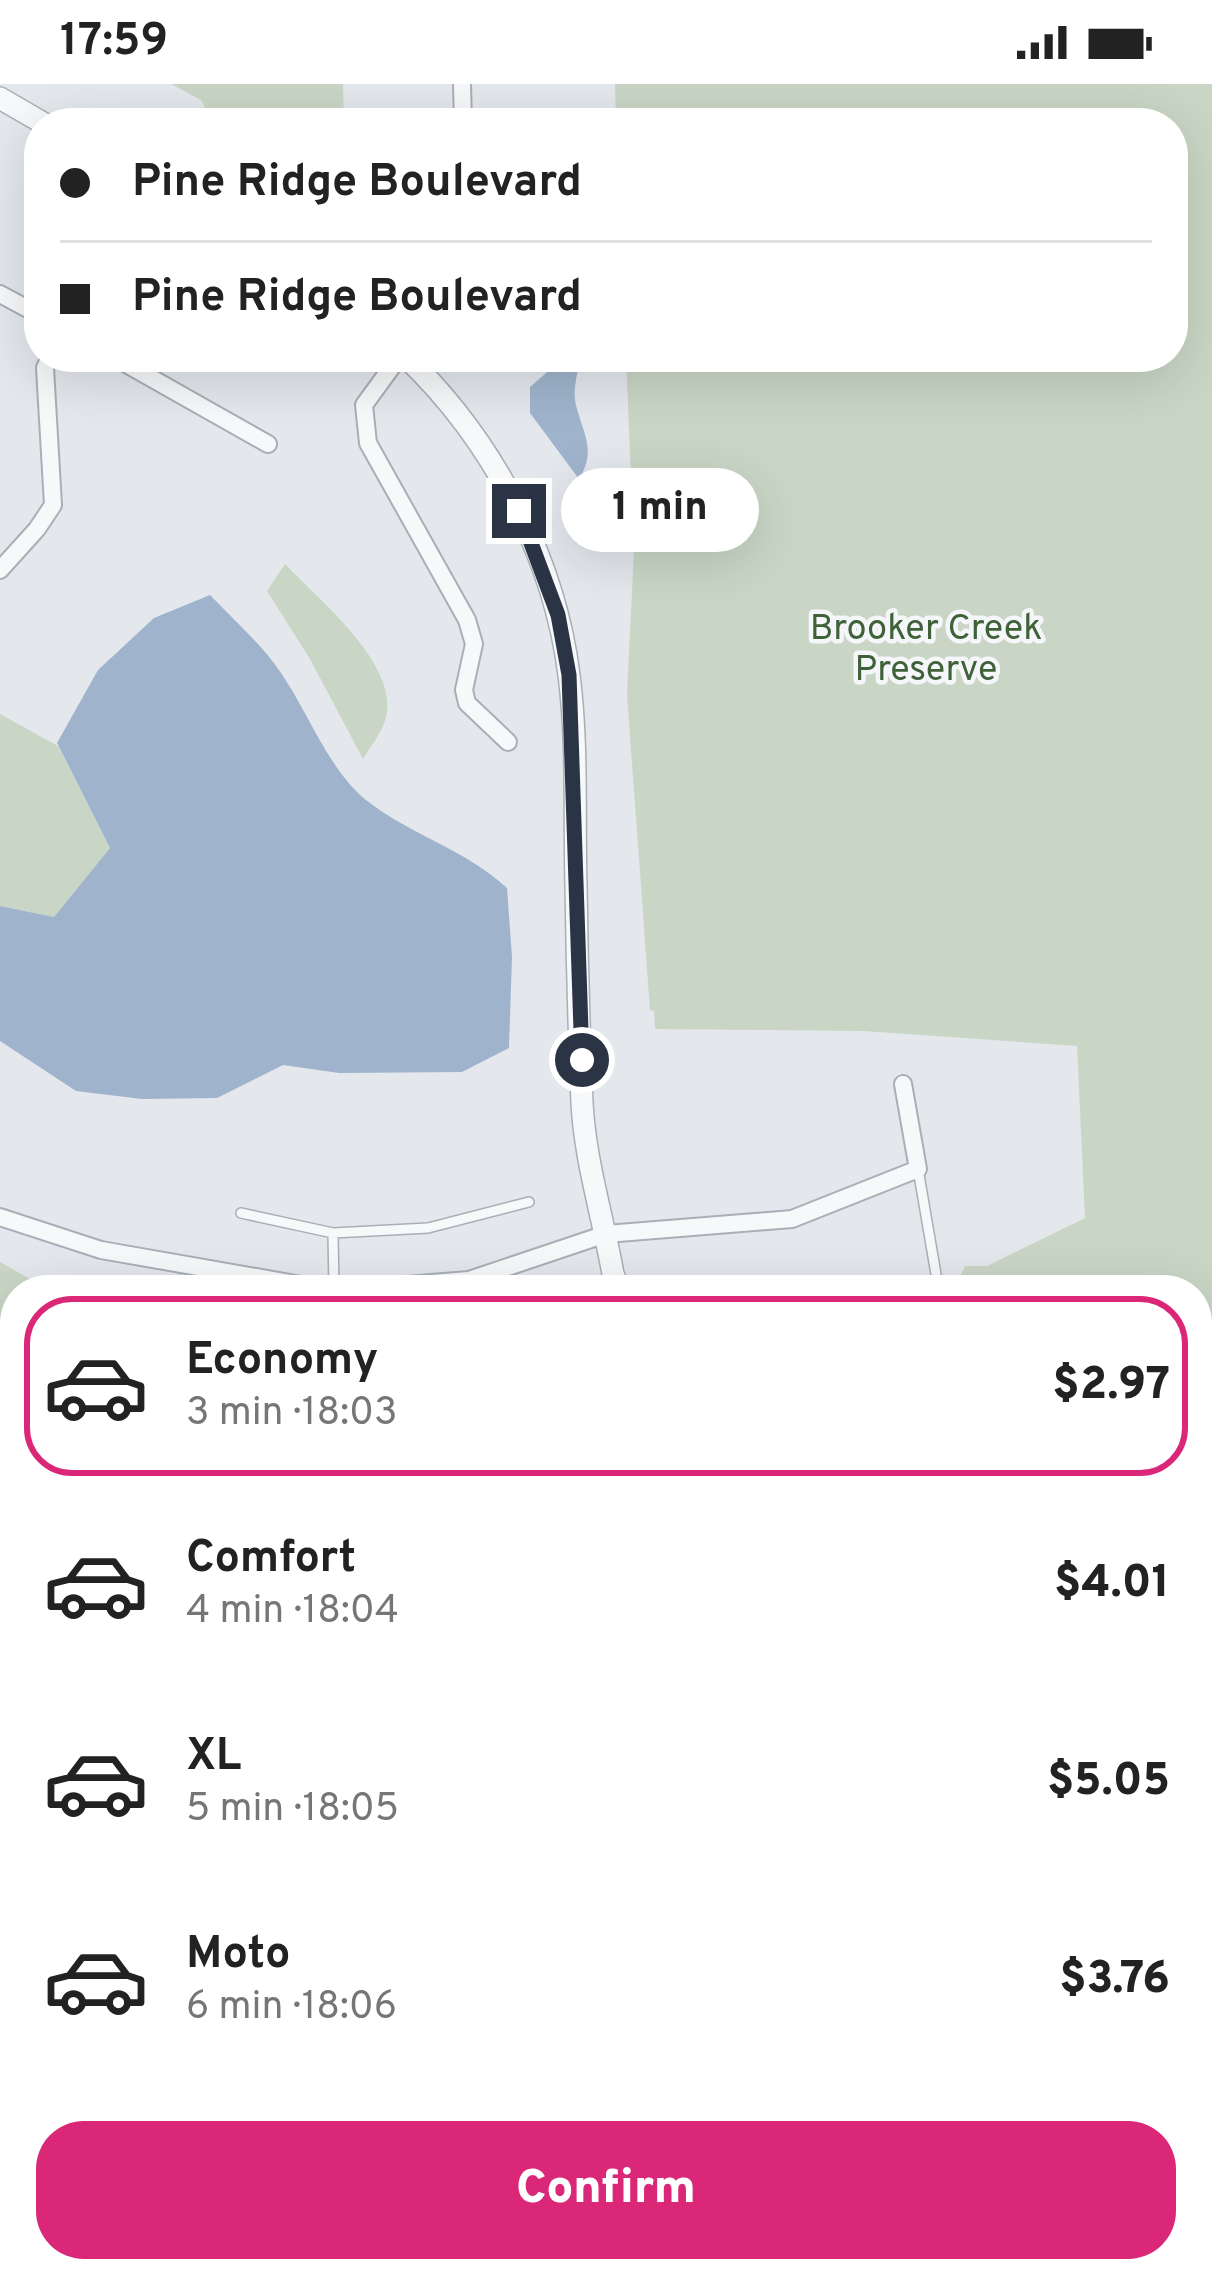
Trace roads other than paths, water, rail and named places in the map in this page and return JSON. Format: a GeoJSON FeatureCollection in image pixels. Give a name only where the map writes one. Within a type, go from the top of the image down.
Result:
{"type":"FeatureCollection","features":[{"type":"Feature","properties":{"kind":"street"},"geometry":{"type":"LineString","coordinates":[[0,569],[53,506],[45,372]]}},
{"type":"Feature","properties":{"kind":"street"},"geometry":{"type":"LineString","coordinates":[[141,372],[268,444]]}},
{"type":"Feature","properties":{"kind":"street"},"geometry":{"type":"LineString","coordinates":[[390,372],[364,406],[368,443],[467,620],[474,644],[464,690],[466,704],[508,742]]}},
{"type":"Feature","properties":{"kind":"street"},"geometry":{"type":"LineString","coordinates":[[419,372],[447,396],[496,470],[519,511],[558,615],[569,675],[575,763],[585,1148],[613,1275]]}},
{"type":"Feature","properties":{"kind":"street"},"geometry":{"type":"LineString","coordinates":[[484,1275],[606,1234],[792,1219],[919,1169],[903,1084]]}},
{"type":"Feature","properties":{"kind":"street"},"geometry":{"type":"LineString","coordinates":[[0,1216],[101,1250],[245,1275]]}},
{"type":"Feature","properties":{"kind":"lane"},"geometry":{"type":"LineString","coordinates":[[919,1169],[936,1274]]}},
{"type":"Feature","properties":{"kind":"lane"},"geometry":{"type":"LineString","coordinates":[[241,1213],[333,1233],[428,1228],[529,1202]]}},
{"type":"Feature","properties":{"kind":"lane"},"geometry":{"type":"LineString","coordinates":[[332,1275],[333,1233]]}},
{"type":"Feature","properties":{"kind":"water"},"geometry":{"type":"Polygon","coordinates":[[[547,372],[578,372],[575,399],[588,450],[579,479],[530,413],[530,387],[547,372]]]}},
{"type":"Feature","properties":{"kind":"water"},"geometry":{"type":"Polygon","coordinates":[[[210,595],[279,670],[352,787],[383,812],[507,888],[512,957],[509,1048],[462,1072],[339,1073],[283,1065],[217,1098],[142,1099],[76,1091],[0,1041],[0,906],[54,917],[110,848],[57,743],[98,670],[154,618],[210,595]]]}},
{"type":"Feature","properties":{"kind":"park label","name":"Brooker Creek Preserve"},"geometry":{"type":"Point","coordinates":[926,646]}}]}
